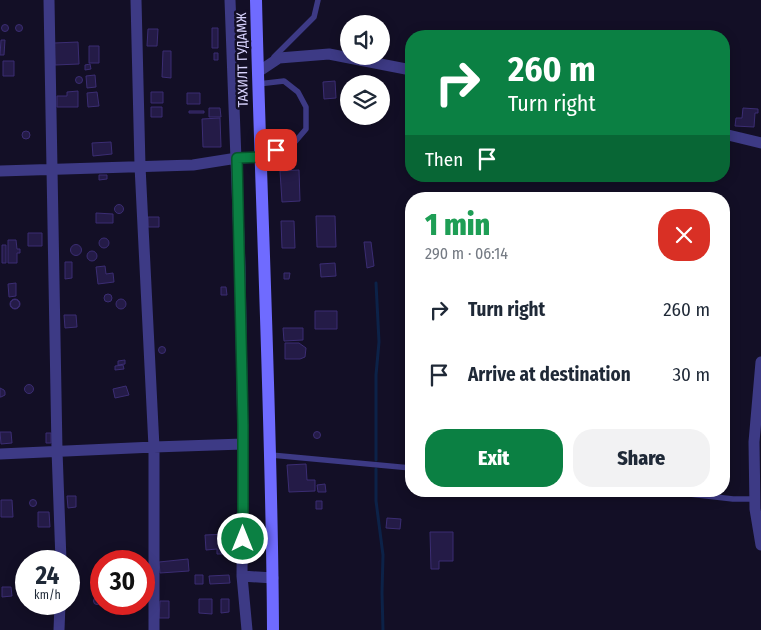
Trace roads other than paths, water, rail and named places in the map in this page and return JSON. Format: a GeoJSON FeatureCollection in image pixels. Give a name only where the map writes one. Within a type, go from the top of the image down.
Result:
{"type":"FeatureCollection","features":[{"type":"Feature","properties":{"kind":"main road","name":"ТАХИЛТ ГУДАМЖ"},"geometry":{"type":"LineString","coordinates":[[256,0],[271,455],[273,630]]}},
{"type":"Feature","properties":{"kind":"street"},"geometry":{"type":"LineString","coordinates":[[49,0],[60,550]]}},
{"type":"Feature","properties":{"kind":"street"},"geometry":{"type":"LineString","coordinates":[[136,0],[140,166],[154,447],[154,630]]}},
{"type":"Feature","properties":{"kind":"street"},"geometry":{"type":"LineString","coordinates":[[230,0],[237,158],[243,444],[242,576],[247,630]]}},
{"type":"Feature","properties":{"kind":"street"},"geometry":{"type":"LineString","coordinates":[[258,78],[280,58],[329,54],[405,69]]}},
{"type":"Feature","properties":{"kind":"street"},"geometry":{"type":"LineString","coordinates":[[730,135],[761,143]]}},
{"type":"Feature","properties":{"kind":"street"},"geometry":{"type":"LineString","coordinates":[[0,171],[193,165],[237,158],[260,157]]}},
{"type":"Feature","properties":{"kind":"street"},"geometry":{"type":"LineString","coordinates":[[760,542],[755,499],[761,362]]}},
{"type":"Feature","properties":{"kind":"street"},"geometry":{"type":"LineString","coordinates":[[0,454],[57,450],[243,444]]}},
{"type":"Feature","properties":{"kind":"street"},"geometry":{"type":"LineString","coordinates":[[242,576],[273,578]]}},
{"type":"Feature","properties":{"kind":"street"},"geometry":{"type":"LineString","coordinates":[[59,630],[60,615]]}},
{"type":"Feature","properties":{"kind":"lane"},"geometry":{"type":"LineString","coordinates":[[258,78],[314,17],[318,0]]}},
{"type":"Feature","properties":{"kind":"lane"},"geometry":{"type":"LineString","coordinates":[[258,78],[284,81],[298,92],[306,107],[306,129],[294,143],[260,157]]}},
{"type":"Feature","properties":{"kind":"lane"},"geometry":{"type":"LineString","coordinates":[[271,455],[405,467]]}},
{"type":"Feature","properties":{"kind":"lane"},"geometry":{"type":"LineString","coordinates":[[716,497],[755,499]]}},
{"type":"Feature","properties":{"kind":"waterway"},"geometry":{"type":"LineString","coordinates":[[376,283],[379,342],[376,375],[376,460]]}},
{"type":"Feature","properties":{"kind":"waterway"},"geometry":{"type":"LineString","coordinates":[[376,469],[376,501],[383,555],[383,630]]}}]}
